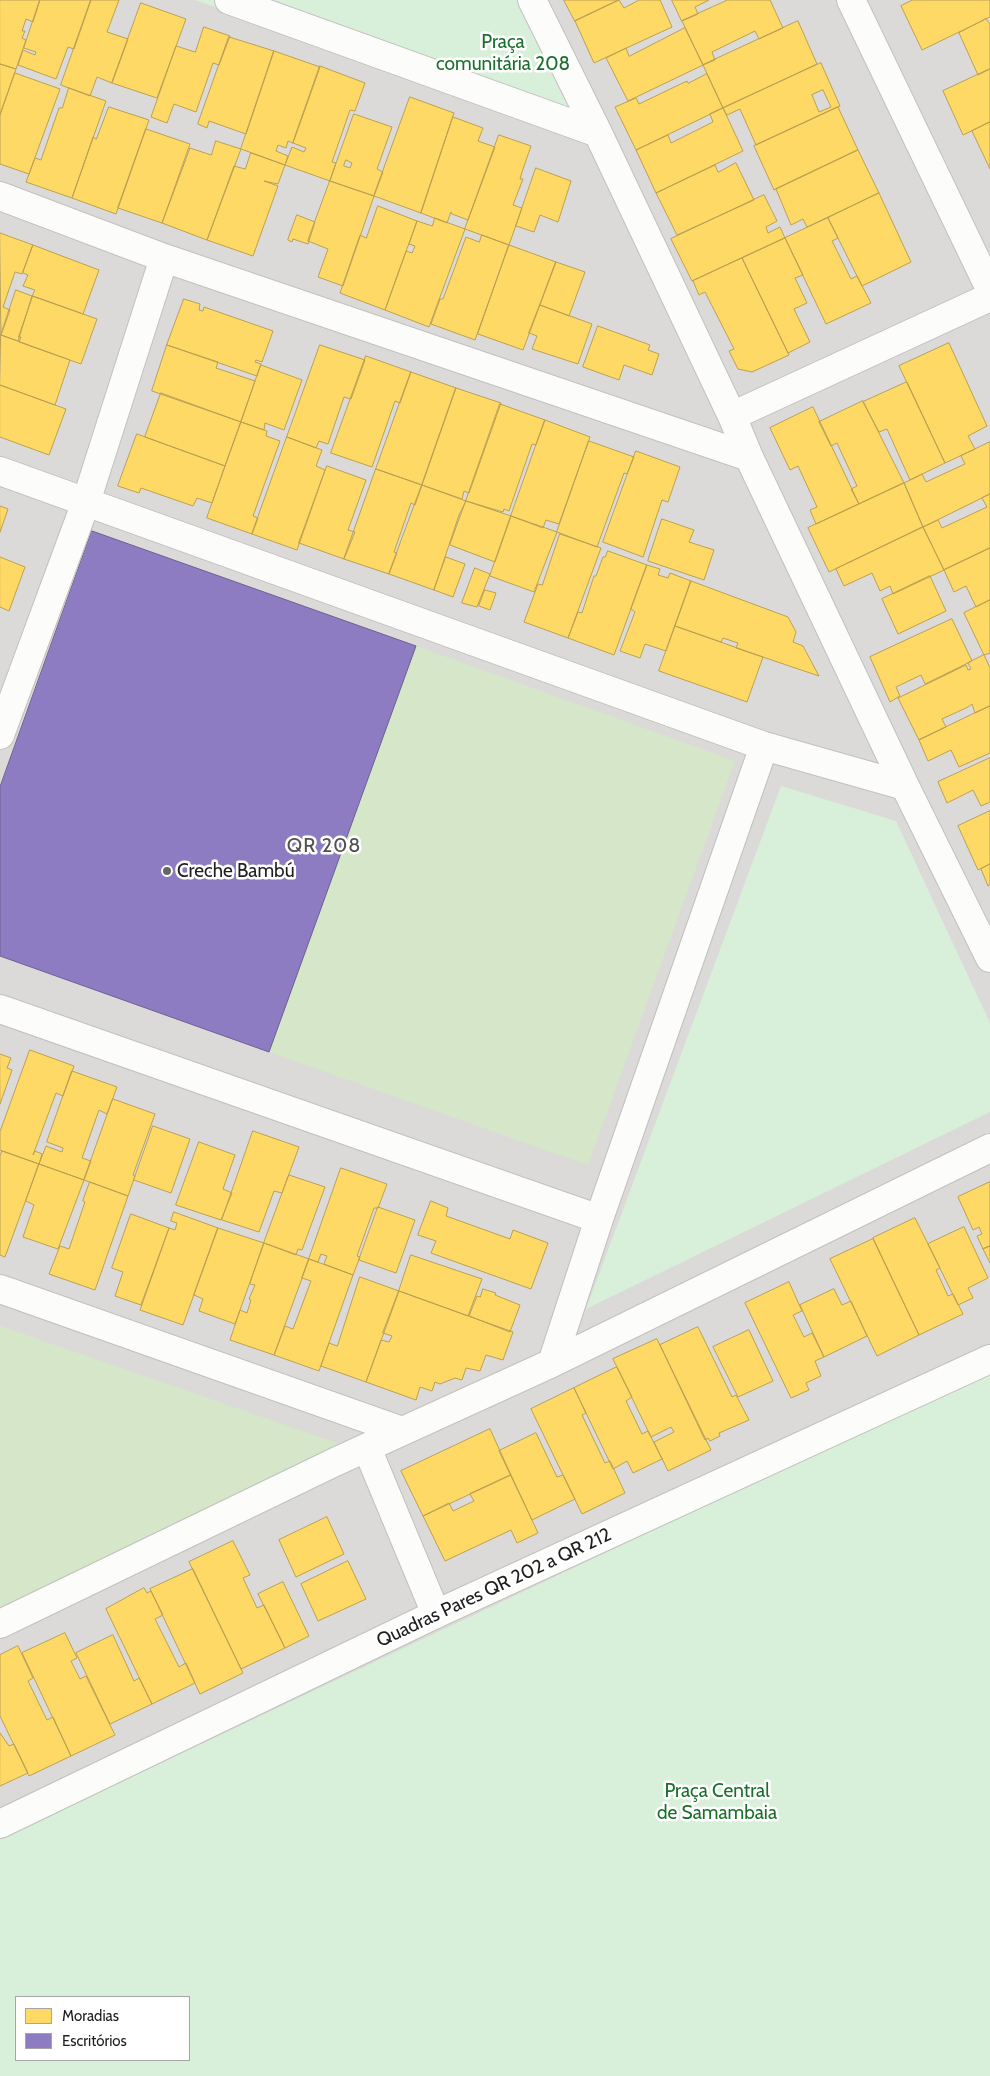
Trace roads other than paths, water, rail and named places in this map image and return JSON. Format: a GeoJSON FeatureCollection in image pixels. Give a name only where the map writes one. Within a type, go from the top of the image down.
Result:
{"type":"FeatureCollection","features":[{"type":"Feature","properties":{"kind":"street"},"geometry":{"type":"LineString","coordinates":[[229,0],[598,133]]}},
{"type":"Feature","properties":{"kind":"street"},"geometry":{"type":"LineString","coordinates":[[532,0],[598,133],[732,416],[748,457],[905,786],[990,958]]}},
{"type":"Feature","properties":{"kind":"street"},"geometry":{"type":"LineString","coordinates":[[851,0],[990,289]]}},
{"type":"Feature","properties":{"kind":"street"},"geometry":{"type":"LineString","coordinates":[[0,196],[164,258],[748,457]]}},
{"type":"Feature","properties":{"kind":"street"},"geometry":{"type":"LineString","coordinates":[[0,735],[86,502],[164,258]]}},
{"type":"Feature","properties":{"kind":"street"},"geometry":{"type":"LineString","coordinates":[[732,416],[990,297]]}},
{"type":"Feature","properties":{"kind":"street"},"geometry":{"type":"LineString","coordinates":[[0,471],[764,746],[905,786]]}},
{"type":"Feature","properties":{"kind":"street"},"geometry":{"type":"LineString","coordinates":[[552,1363],[599,1219],[764,746]]}},
{"type":"Feature","properties":{"kind":"street"},"geometry":{"type":"LineString","coordinates":[[0,1009],[599,1219]]}},
{"type":"Feature","properties":{"kind":"street"},"geometry":{"type":"LineString","coordinates":[[0,1624],[402,1431],[552,1363],[990,1148]]}},
{"type":"Feature","properties":{"kind":"street"},"geometry":{"type":"LineString","coordinates":[[0,1289],[402,1431]]}},
{"type":"Feature","properties":{"kind":"street","name":"Quadras Pares QR 202 a QR 212"},"geometry":{"type":"LineString","coordinates":[[0,1824],[436,1614],[990,1359]]}},
{"type":"Feature","properties":{"kind":"street"},"geometry":{"type":"LineString","coordinates":[[367,1448],[436,1614]]}},
{"type":"Feature","properties":{"kind":"place","name":"Creche Bambú"},"geometry":{"type":"Point","coordinates":[167,871]}},
{"type":"Feature","properties":{"kind":"district","name":"QR 208"},"geometry":{"type":"Point","coordinates":[324,846]}},
{"type":"Feature","properties":{"kind":"park label","name":"Praça comunitária 208"},"geometry":{"type":"Point","coordinates":[503,53]}},
{"type":"Feature","properties":{"kind":"park label","name":"Praça Central de Samambaia"},"geometry":{"type":"Point","coordinates":[717,1802]}}]}
